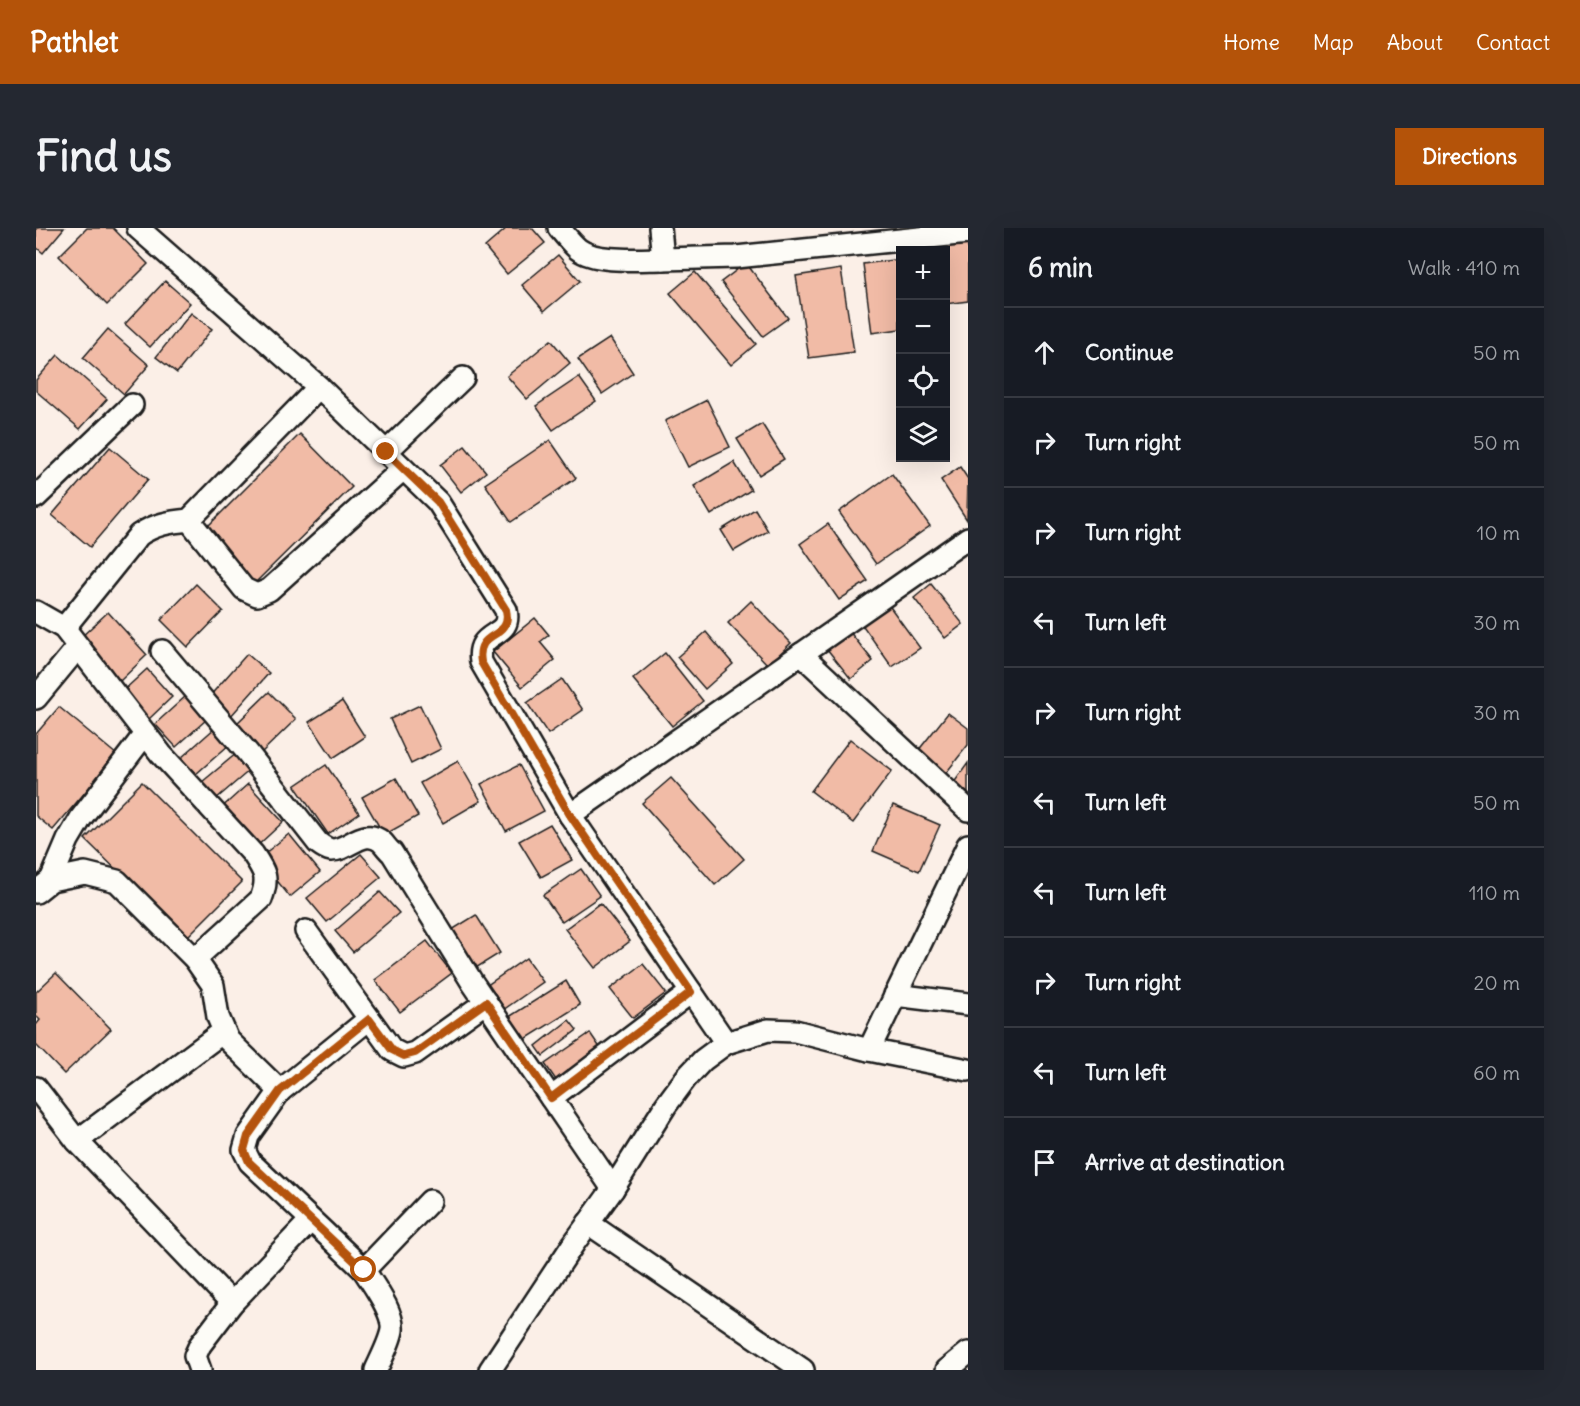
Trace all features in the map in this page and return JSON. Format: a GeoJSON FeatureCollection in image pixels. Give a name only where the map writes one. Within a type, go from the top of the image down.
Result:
{"type":"FeatureCollection","features":[{"type":"Feature","properties":{"kind":"street"},"geometry":{"type":"LineString","coordinates":[[138,228],[319,387],[438,502],[506,610],[508,618],[506,625],[481,645],[481,662],[570,815],[726,1043]]}},
{"type":"Feature","properties":{"kind":"street"},"geometry":{"type":"LineString","coordinates":[[559,228],[579,250],[592,256],[663,259],[736,258],[968,233]]}},
{"type":"Feature","properties":{"kind":"street"},"geometry":{"type":"LineString","coordinates":[[660,228],[663,259]]}},
{"type":"Feature","properties":{"kind":"street"},"geometry":{"type":"LineString","coordinates":[[386,452],[463,378]]}},
{"type":"Feature","properties":{"kind":"street"},"geometry":{"type":"LineString","coordinates":[[64,628],[139,535],[161,523],[189,520],[319,387]]}},
{"type":"Feature","properties":{"kind":"street"},"geometry":{"type":"LineString","coordinates":[[36,497],[132,405]]}},
{"type":"Feature","properties":{"kind":"street"},"geometry":{"type":"LineString","coordinates":[[189,520],[244,589],[257,595],[269,590],[404,469]]}},
{"type":"Feature","properties":{"kind":"street"},"geometry":{"type":"LineString","coordinates":[[570,815],[968,538]]}},
{"type":"Feature","properties":{"kind":"street"},"geometry":{"type":"LineString","coordinates":[[36,612],[64,628],[161,754],[253,854],[264,870],[266,887],[261,899],[195,959]]}},
{"type":"Feature","properties":{"kind":"street"},"geometry":{"type":"LineString","coordinates":[[36,698],[78,647]]}},
{"type":"Feature","properties":{"kind":"street"},"geometry":{"type":"LineString","coordinates":[[162,651],[247,752],[318,843],[328,850],[336,850],[369,836],[380,840],[392,853],[486,1002],[613,1190]]}},
{"type":"Feature","properties":{"kind":"street"},"geometry":{"type":"LineString","coordinates":[[801,654],[968,810]]}},
{"type":"Feature","properties":{"kind":"street"},"geometry":{"type":"LineString","coordinates":[[44,886],[81,818],[145,734]]}},
{"type":"Feature","properties":{"kind":"street"},"geometry":{"type":"LineString","coordinates":[[869,1050],[968,845]]}},
{"type":"Feature","properties":{"kind":"street"},"geometry":{"type":"LineString","coordinates":[[44,886],[85,873],[117,880],[195,959],[213,985],[219,1017],[228,1040],[280,1091]]}},
{"type":"Feature","properties":{"kind":"street"},"geometry":{"type":"LineString","coordinates":[[306,932],[392,1050],[404,1056],[415,1053],[486,1002]]}},
{"type":"Feature","properties":{"kind":"street"},"geometry":{"type":"LineString","coordinates":[[551,1098],[691,992]]}},
{"type":"Feature","properties":{"kind":"street"},"geometry":{"type":"LineString","coordinates":[[895,995],[968,1004]]}},
{"type":"Feature","properties":{"kind":"street"},"geometry":{"type":"LineString","coordinates":[[369,1019],[280,1091],[248,1136],[244,1150],[249,1162],[364,1270],[387,1307],[392,1322],[392,1332],[376,1370]]}},
{"type":"Feature","properties":{"kind":"street"},"geometry":{"type":"LineString","coordinates":[[490,1370],[588,1223],[613,1190],[666,1105],[703,1060],[726,1043],[768,1030],[795,1031],[869,1050],[968,1070]]}},
{"type":"Feature","properties":{"kind":"street"},"geometry":{"type":"LineString","coordinates":[[77,1141],[224,1031]]}},
{"type":"Feature","properties":{"kind":"street"},"geometry":{"type":"LineString","coordinates":[[36,1088],[77,1141],[232,1303]]}},
{"type":"Feature","properties":{"kind":"street"},"geometry":{"type":"LineString","coordinates":[[364,1270],[430,1201]]}},
{"type":"Feature","properties":{"kind":"street"},"geometry":{"type":"LineString","coordinates":[[200,1370],[195,1356],[200,1345],[232,1303],[311,1220]]}},
{"type":"Feature","properties":{"kind":"street"},"geometry":{"type":"LineString","coordinates":[[588,1223],[803,1370]]}},
{"type":"Feature","properties":{"kind":"street"},"geometry":{"type":"LineString","coordinates":[[947,1370],[968,1353]]}},
{"type":"Feature","properties":{"kind":"building"},"geometry":{"type":"Polygon","coordinates":[[[36,228],[64,228],[43,253],[36,247],[36,228]]]}},
{"type":"Feature","properties":{"kind":"building"},"geometry":{"type":"Polygon","coordinates":[[[87,228],[113,228],[148,264],[107,305],[59,256],[87,228]]]}},
{"type":"Feature","properties":{"kind":"building"},"geometry":{"type":"Polygon","coordinates":[[[507,228],[532,228],[545,243],[507,274],[485,247],[507,228]]]}},
{"type":"Feature","properties":{"kind":"building"},"geometry":{"type":"Polygon","coordinates":[[[968,241],[968,301],[950,303],[950,246],[939,246],[968,241]]]}},
{"type":"Feature","properties":{"kind":"building"},"geometry":{"type":"Polygon","coordinates":[[[558,255],[580,281],[544,311],[522,285],[558,255]]]}},
{"type":"Feature","properties":{"kind":"building"},"geometry":{"type":"Polygon","coordinates":[[[896,260],[896,330],[872,333],[863,264],[896,260]]]}},
{"type":"Feature","properties":{"kind":"building"},"geometry":{"type":"Polygon","coordinates":[[[746,263],[788,318],[763,336],[721,282],[746,263]]]}},
{"type":"Feature","properties":{"kind":"building"},"geometry":{"type":"Polygon","coordinates":[[[841,269],[854,352],[809,358],[796,276],[841,269]]]}},
{"type":"Feature","properties":{"kind":"building"},"geometry":{"type":"Polygon","coordinates":[[[695,272],[756,344],[731,365],[670,293],[695,272]]]}},
{"type":"Feature","properties":{"kind":"building"},"geometry":{"type":"Polygon","coordinates":[[[165,281],[190,303],[150,347],[125,324],[165,281]]]}},
{"type":"Feature","properties":{"kind":"building"},"geometry":{"type":"Polygon","coordinates":[[[191,313],[212,329],[177,373],[156,357],[191,313]]]}},
{"type":"Feature","properties":{"kind":"building"},"geometry":{"type":"Polygon","coordinates":[[[108,329],[149,365],[124,394],[83,358],[108,329]]]}},
{"type":"Feature","properties":{"kind":"building"},"geometry":{"type":"Polygon","coordinates":[[[610,338],[633,373],[602,394],[578,359],[610,338]]]}},
{"type":"Feature","properties":{"kind":"building"},"geometry":{"type":"Polygon","coordinates":[[[551,340],[570,363],[527,399],[507,376],[551,340]]]}},
{"type":"Feature","properties":{"kind":"building"},"geometry":{"type":"Polygon","coordinates":[[[58,355],[107,399],[80,429],[36,391],[36,380],[58,355]]]}},
{"type":"Feature","properties":{"kind":"building"},"geometry":{"type":"Polygon","coordinates":[[[579,377],[596,401],[553,430],[536,406],[579,377]]]}},
{"type":"Feature","properties":{"kind":"building"},"geometry":{"type":"Polygon","coordinates":[[[707,400],[730,447],[688,467],[665,421],[707,400]]]}},
{"type":"Feature","properties":{"kind":"building"},"geometry":{"type":"Polygon","coordinates":[[[762,424],[784,459],[759,475],[737,439],[762,424]]]}},
{"type":"Feature","properties":{"kind":"building"},"geometry":{"type":"Polygon","coordinates":[[[300,434],[352,487],[255,583],[203,531],[300,434]]]}},
{"type":"Feature","properties":{"kind":"building"},"geometry":{"type":"Polygon","coordinates":[[[550,440],[576,478],[511,522],[485,484],[550,440]]]}},
{"type":"Feature","properties":{"kind":"building"},"geometry":{"type":"Polygon","coordinates":[[[465,446],[486,472],[461,492],[440,465],[465,446]]]}},
{"type":"Feature","properties":{"kind":"building"},"geometry":{"type":"Polygon","coordinates":[[[110,447],[148,479],[90,547],[52,515],[110,447]]]}},
{"type":"Feature","properties":{"kind":"building"},"geometry":{"type":"Polygon","coordinates":[[[734,462],[751,490],[711,515],[694,486],[734,462]]]}},
{"type":"Feature","properties":{"kind":"building"},"geometry":{"type":"Polygon","coordinates":[[[960,467],[968,479],[967,520],[941,480],[960,467]]]}},
{"type":"Feature","properties":{"kind":"building"},"geometry":{"type":"Polygon","coordinates":[[[892,474],[930,526],[876,564],[839,512],[892,474]]]}},
{"type":"Feature","properties":{"kind":"building"},"geometry":{"type":"Polygon","coordinates":[[[755,509],[768,531],[734,551],[721,530],[755,509]]]}},
{"type":"Feature","properties":{"kind":"building"},"geometry":{"type":"Polygon","coordinates":[[[828,524],[868,581],[839,600],[800,544],[828,524]]]}},
{"type":"Feature","properties":{"kind":"building"},"geometry":{"type":"Polygon","coordinates":[[[196,584],[223,611],[188,647],[161,620],[196,584]]]}},
{"type":"Feature","properties":{"kind":"building"},"geometry":{"type":"Polygon","coordinates":[[[931,584],[963,624],[945,638],[914,598],[931,584]]]}},
{"type":"Feature","properties":{"kind":"building"},"geometry":{"type":"Polygon","coordinates":[[[751,601],[791,643],[768,665],[728,623],[751,601]]]}},
{"type":"Feature","properties":{"kind":"building"},"geometry":{"type":"Polygon","coordinates":[[[888,604],[920,648],[892,667],[861,623],[888,604]]]}},
{"type":"Feature","properties":{"kind":"building"},"geometry":{"type":"Polygon","coordinates":[[[108,612],[147,655],[120,681],[80,638],[108,612]]]}},
{"type":"Feature","properties":{"kind":"building"},"geometry":{"type":"Polygon","coordinates":[[[535,618],[549,635],[540,642],[555,660],[522,687],[493,652],[535,618]]]}},
{"type":"Feature","properties":{"kind":"building"},"geometry":{"type":"Polygon","coordinates":[[[849,631],[873,661],[851,679],[827,649],[849,631]]]}},
{"type":"Feature","properties":{"kind":"building"},"geometry":{"type":"Polygon","coordinates":[[[706,632],[733,664],[705,689],[677,657],[706,632]]]}},
{"type":"Feature","properties":{"kind":"building"},"geometry":{"type":"Polygon","coordinates":[[[665,653],[703,701],[672,726],[633,679],[665,653]]]}},
{"type":"Feature","properties":{"kind":"building"},"geometry":{"type":"Polygon","coordinates":[[[247,654],[269,673],[230,717],[208,698],[247,654]]]}},
{"type":"Feature","properties":{"kind":"building"},"geometry":{"type":"Polygon","coordinates":[[[147,669],[172,697],[149,719],[123,691],[147,669]]]}},
{"type":"Feature","properties":{"kind":"building"},"geometry":{"type":"Polygon","coordinates":[[[562,679],[583,710],[548,734],[527,703],[562,679]]]}},
{"type":"Feature","properties":{"kind":"building"},"geometry":{"type":"Polygon","coordinates":[[[269,692],[296,719],[260,754],[233,727],[269,692]]]}},
{"type":"Feature","properties":{"kind":"building"},"geometry":{"type":"Polygon","coordinates":[[[186,696],[207,719],[176,747],[155,724],[186,696]]]}},
{"type":"Feature","properties":{"kind":"building"},"geometry":{"type":"Polygon","coordinates":[[[342,701],[365,737],[333,758],[309,722],[342,701]]]}},
{"type":"Feature","properties":{"kind":"building"},"geometry":{"type":"Polygon","coordinates":[[[420,705],[441,749],[411,764],[390,719],[420,705]]]}},
{"type":"Feature","properties":{"kind":"building"},"geometry":{"type":"Polygon","coordinates":[[[59,707],[117,755],[53,830],[36,816],[36,734],[59,707]]]}},
{"type":"Feature","properties":{"kind":"building"},"geometry":{"type":"Polygon","coordinates":[[[948,713],[968,728],[968,745],[942,778],[914,756],[948,713]]]}},
{"type":"Feature","properties":{"kind":"building"},"geometry":{"type":"Polygon","coordinates":[[[216,727],[230,744],[196,774],[181,758],[216,727]]]}},
{"type":"Feature","properties":{"kind":"building"},"geometry":{"type":"Polygon","coordinates":[[[850,739],[892,771],[853,823],[811,791],[850,739]]]}},
{"type":"Feature","properties":{"kind":"building"},"geometry":{"type":"Polygon","coordinates":[[[237,753],[251,769],[216,799],[202,782],[237,753]]]}},
{"type":"Feature","properties":{"kind":"building"},"geometry":{"type":"Polygon","coordinates":[[[458,761],[481,801],[443,823],[420,783],[458,761]]]}},
{"type":"Feature","properties":{"kind":"building"},"geometry":{"type":"Polygon","coordinates":[[[968,763],[968,795],[953,784],[968,763]]]}},
{"type":"Feature","properties":{"kind":"building"},"geometry":{"type":"Polygon","coordinates":[[[326,765],[359,813],[328,834],[295,786],[326,765]]]}},
{"type":"Feature","properties":{"kind":"building"},"geometry":{"type":"Polygon","coordinates":[[[519,765],[544,811],[506,831],[481,784],[519,765]]]}},
{"type":"Feature","properties":{"kind":"building"},"geometry":{"type":"Polygon","coordinates":[[[396,778],[418,816],[384,835],[362,797],[396,778]]]}},
{"type":"Feature","properties":{"kind":"building"},"geometry":{"type":"Polygon","coordinates":[[[671,778],[744,859],[715,885],[642,803],[671,778]]]}},
{"type":"Feature","properties":{"kind":"building"},"geometry":{"type":"Polygon","coordinates":[[[142,782],[242,882],[186,938],[85,839],[142,782]]]}},
{"type":"Feature","properties":{"kind":"building"},"geometry":{"type":"Polygon","coordinates":[[[248,784],[283,822],[254,849],[219,810],[248,784]]]}},
{"type":"Feature","properties":{"kind":"building"},"geometry":{"type":"Polygon","coordinates":[[[893,805],[940,825],[919,871],[873,851],[893,805]]]}},
{"type":"Feature","properties":{"kind":"building"},"geometry":{"type":"Polygon","coordinates":[[[550,824],[572,860],[541,877],[519,841],[550,824]]]}},
{"type":"Feature","properties":{"kind":"building"},"geometry":{"type":"Polygon","coordinates":[[[289,834],[320,872],[290,897],[259,858],[289,834]]]}},
{"type":"Feature","properties":{"kind":"building"},"geometry":{"type":"Polygon","coordinates":[[[361,854],[381,877],[327,922],[307,898],[361,854]]]}},
{"type":"Feature","properties":{"kind":"building"},"geometry":{"type":"Polygon","coordinates":[[[581,869],[600,896],[562,922],[543,895],[581,869]]]}},
{"type":"Feature","properties":{"kind":"building"},"geometry":{"type":"Polygon","coordinates":[[[380,892],[399,913],[353,952],[335,931],[380,892]]]}},
{"type":"Feature","properties":{"kind":"building"},"geometry":{"type":"Polygon","coordinates":[[[600,903],[630,941],[595,968],[565,929],[600,903]]]}},
{"type":"Feature","properties":{"kind":"building"},"geometry":{"type":"Polygon","coordinates":[[[476,915],[500,953],[471,971],[447,933],[476,915]]]}},
{"type":"Feature","properties":{"kind":"building"},"geometry":{"type":"Polygon","coordinates":[[[427,941],[452,973],[400,1012],[375,980],[427,941]]]}},
{"type":"Feature","properties":{"kind":"building"},"geometry":{"type":"Polygon","coordinates":[[[526,958],[543,982],[503,1010],[486,986],[526,958]]]}},
{"type":"Feature","properties":{"kind":"building"},"geometry":{"type":"Polygon","coordinates":[[[643,964],[666,993],[633,1018],[610,989],[643,964]]]}},
{"type":"Feature","properties":{"kind":"building"},"geometry":{"type":"Polygon","coordinates":[[[56,973],[111,1029],[64,1074],[36,1045],[36,1025],[40,1020],[36,1016],[36,992],[56,973]]]}},
{"type":"Feature","properties":{"kind":"building"},"geometry":{"type":"Polygon","coordinates":[[[566,981],[580,1005],[524,1040],[509,1017],[566,981]]]}},
{"type":"Feature","properties":{"kind":"building"},"geometry":{"type":"Polygon","coordinates":[[[569,1020],[577,1030],[543,1056],[536,1046],[569,1020]]]}},
{"type":"Feature","properties":{"kind":"building"},"geometry":{"type":"Polygon","coordinates":[[[590,1033],[603,1052],[558,1083],[545,1064],[590,1033]]]}},
{"type":"Feature","properties":{"kind":"route"},"geometry":{"type":"LineString","coordinates":[[364,1270],[249,1162],[244,1150],[248,1136],[280,1091],[369,1019],[392,1050],[404,1056],[415,1053],[486,1002],[551,1098],[691,992],[570,815],[481,662],[481,645],[506,625],[508,618],[506,610],[438,502],[386,452]]}}]}
